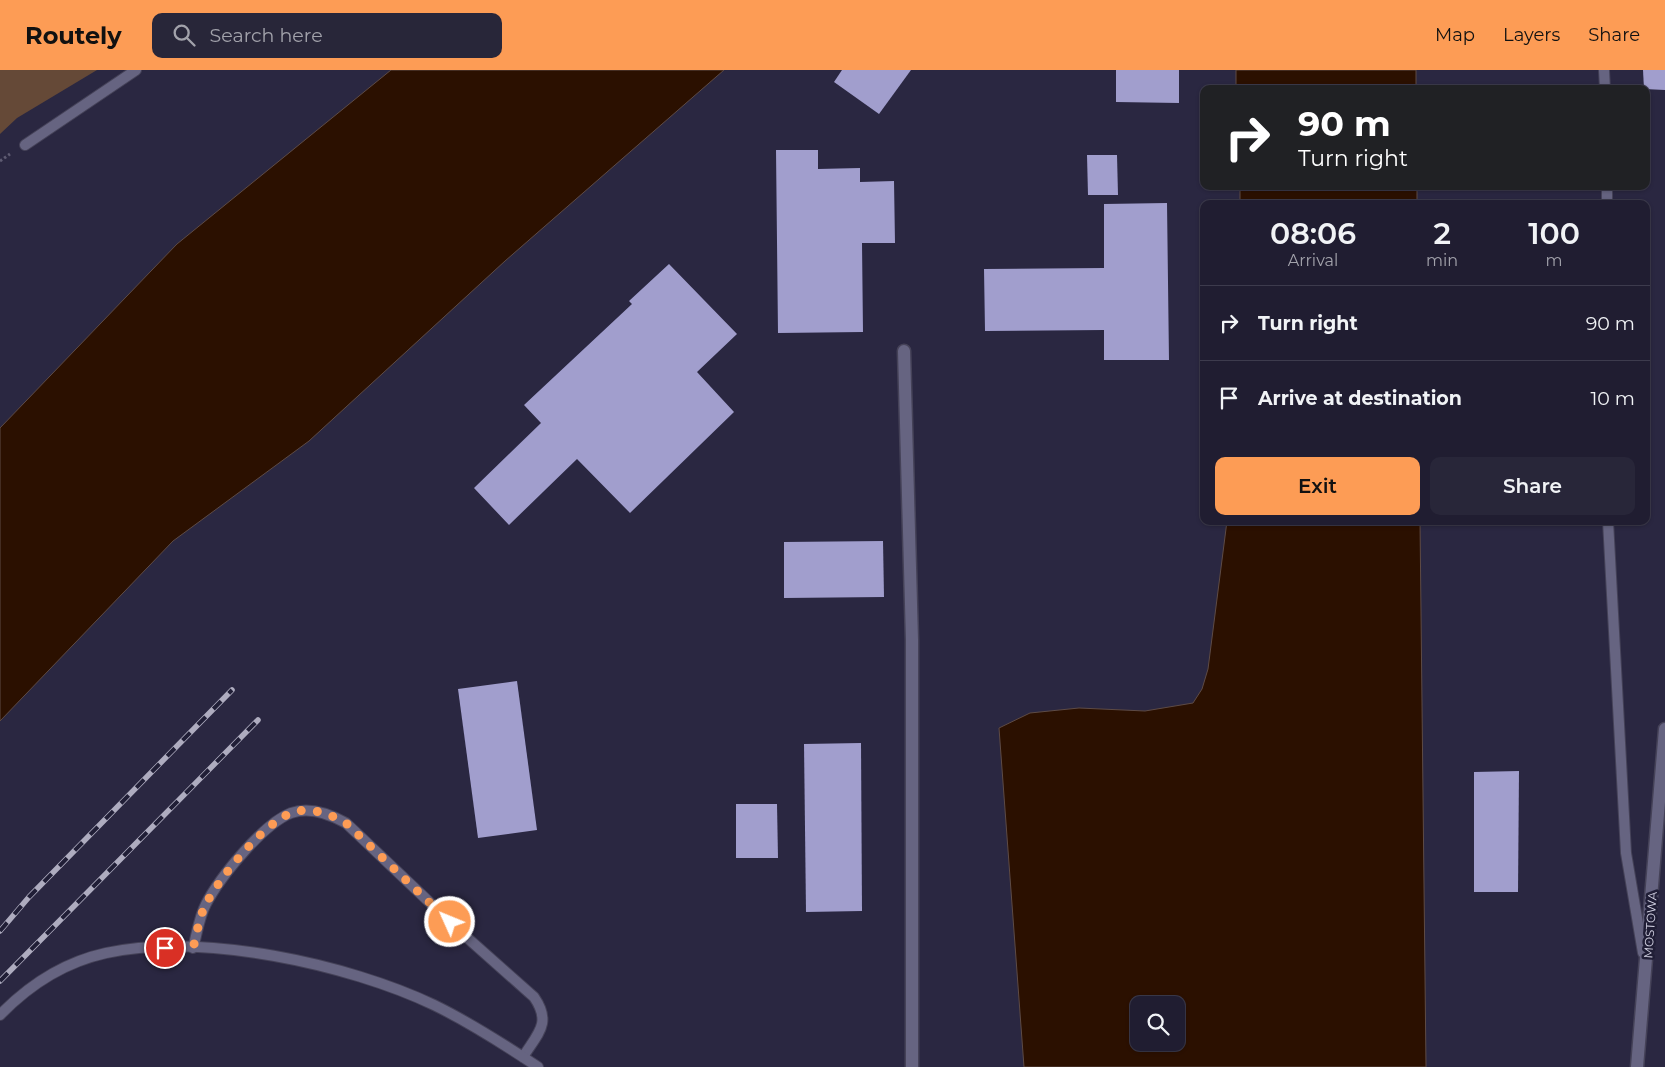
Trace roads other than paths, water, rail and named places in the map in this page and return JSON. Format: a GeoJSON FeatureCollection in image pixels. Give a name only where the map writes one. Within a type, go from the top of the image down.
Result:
{"type":"FeatureCollection","features":[{"type":"Feature","properties":{"kind":"street"},"geometry":{"type":"LineString","coordinates":[[904,351],[912,640],[912,1067]]}},
{"type":"Feature","properties":{"kind":"street","name":"MOSTOWA"},"geometry":{"type":"LineString","coordinates":[[1637,1067],[1665,729]]}},
{"type":"Feature","properties":{"kind":"lane"},"geometry":{"type":"LineString","coordinates":[[25,144],[136,70]]}},
{"type":"Feature","properties":{"kind":"lane"},"geometry":{"type":"LineString","coordinates":[[1604,70],[1605,85]]}},
{"type":"Feature","properties":{"kind":"lane"},"geometry":{"type":"LineString","coordinates":[[1608,525],[1626,853],[1646,972]]}},
{"type":"Feature","properties":{"kind":"lane"},"geometry":{"type":"LineString","coordinates":[[193,948],[205,906],[227,871],[275,822],[292,812],[310,810],[330,814],[346,823],[463,934],[534,996],[542,1009],[544,1024],[523,1057]]}},
{"type":"Feature","properties":{"kind":"lane"},"geometry":{"type":"LineString","coordinates":[[0,1015],[17,997],[42,979],[75,962],[106,953],[152,947],[253,953],[350,974],[434,1006],[538,1067]]}},
{"type":"Feature","properties":{"kind":"railway"},"geometry":{"type":"LineString","coordinates":[[0,931],[29,897],[232,690]]}},
{"type":"Feature","properties":{"kind":"railway"},"geometry":{"type":"LineString","coordinates":[[0,981],[258,720]]}}]}
